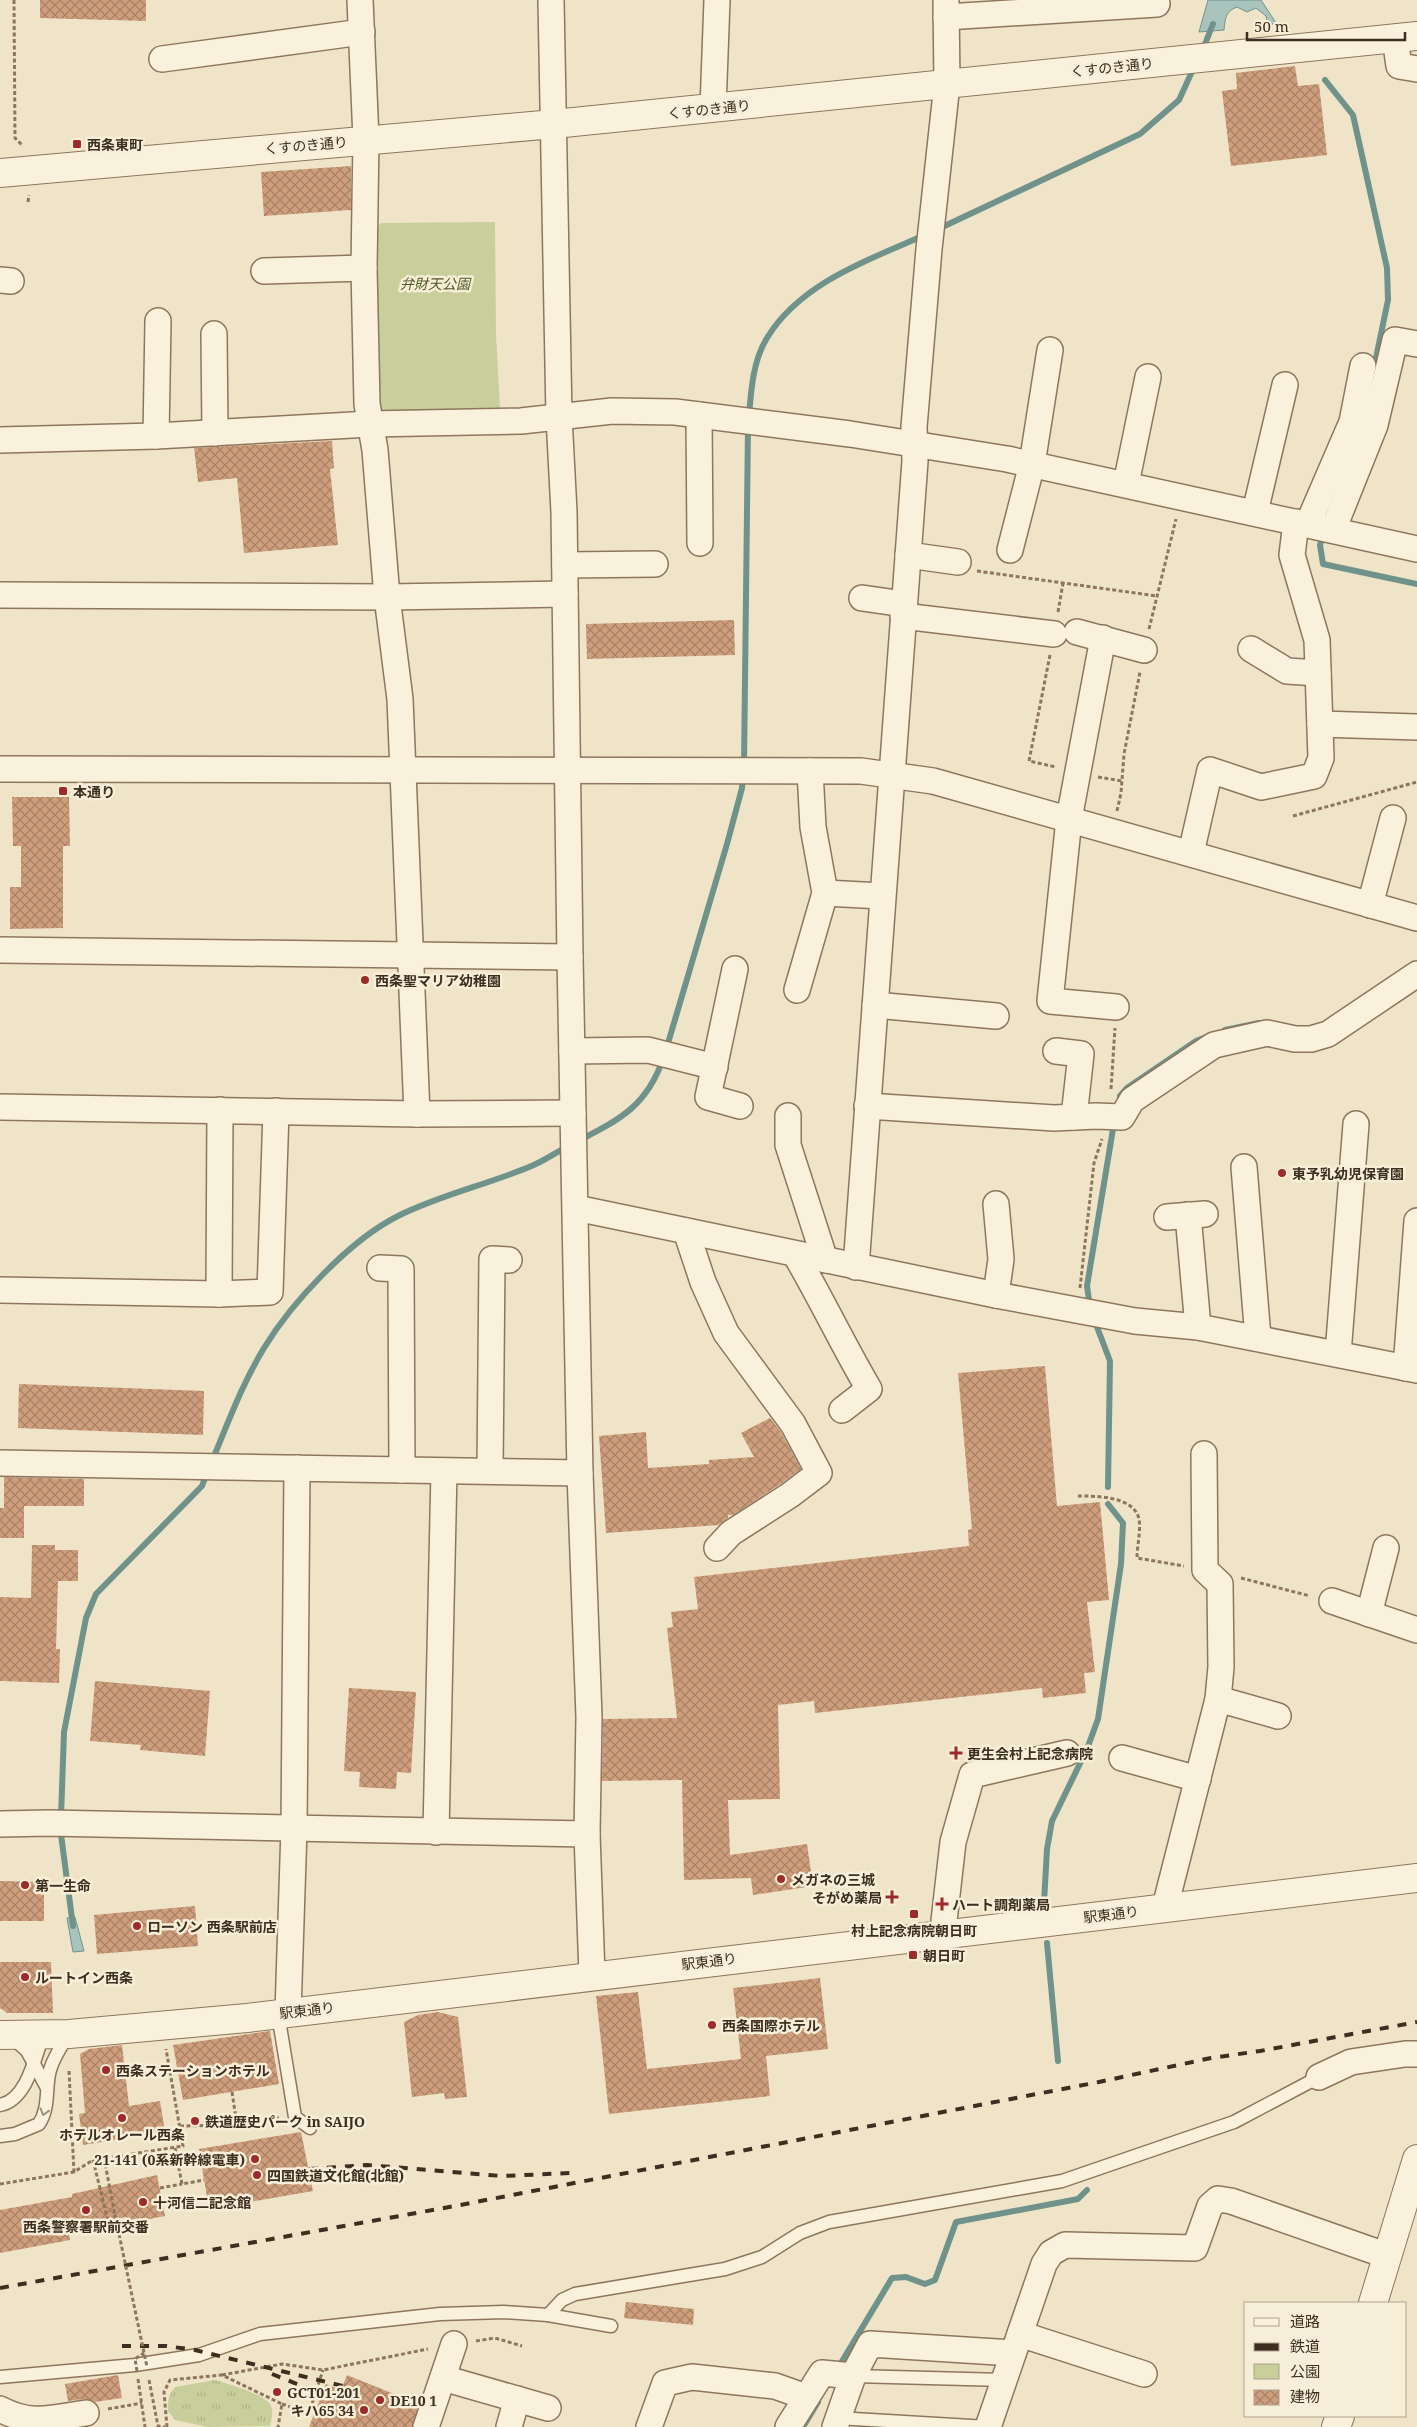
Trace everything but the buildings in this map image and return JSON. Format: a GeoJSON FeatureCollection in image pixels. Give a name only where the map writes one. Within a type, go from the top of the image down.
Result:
{"type":"FeatureCollection","features":[{"type":"Feature","properties":{"kind":"street"},"geometry":{"type":"LineString","coordinates":[[360,0],[366,140],[364,268],[367,404],[375,450],[387,596],[400,699],[417,1114]]}},
{"type":"Feature","properties":{"kind":"street"},"geometry":{"type":"LineString","coordinates":[[551,0],[559,417],[565,594],[580,1473],[589,1717],[588,1834],[592,1975]]}},
{"type":"Feature","properties":{"kind":"street"},"geometry":{"type":"LineString","coordinates":[[713,108],[717,0]]}},
{"type":"Feature","properties":{"kind":"street"},"geometry":{"type":"LineString","coordinates":[[856,1267],[908,555],[928,249],[947,84],[946,8],[1157,4]]}},
{"type":"Feature","properties":{"kind":"street"},"geometry":{"type":"LineString","coordinates":[[162,59],[362,32]]}},
{"type":"Feature","properties":{"kind":"street","name":"くすのき通り"},"geometry":{"type":"LineString","coordinates":[[0,173],[554,124],[1406,37]]}},
{"type":"Feature","properties":{"kind":"street"},"geometry":{"type":"LineString","coordinates":[[1406,37],[1399,66],[1417,69]]}},
{"type":"Feature","properties":{"kind":"street"},"geometry":{"type":"LineString","coordinates":[[264,271],[364,268]]}},
{"type":"Feature","properties":{"kind":"street"},"geometry":{"type":"LineString","coordinates":[[156,436],[158,321]]}},
{"type":"Feature","properties":{"kind":"street"},"geometry":{"type":"LineString","coordinates":[[214,334],[215,433]]}},
{"type":"Feature","properties":{"kind":"street"},"geometry":{"type":"LineString","coordinates":[[1191,853],[1210,770],[1261,786],[1314,776],[1321,758],[1317,640],[1292,555],[1316,526],[1375,425],[1395,340],[1417,344]]}},
{"type":"Feature","properties":{"kind":"street"},"geometry":{"type":"LineString","coordinates":[[1010,550],[1032,464],[1050,350]]}},
{"type":"Feature","properties":{"kind":"street"},"geometry":{"type":"LineString","coordinates":[[1316,526],[1352,422],[1363,366]]}},
{"type":"Feature","properties":{"kind":"street"},"geometry":{"type":"LineString","coordinates":[[1126,484],[1148,377]]}},
{"type":"Feature","properties":{"kind":"street"},"geometry":{"type":"LineString","coordinates":[[1255,512],[1285,384]]}},
{"type":"Feature","properties":{"kind":"street"},"geometry":{"type":"LineString","coordinates":[[0,440],[156,436],[370,424],[521,421],[612,411],[676,412],[915,445],[1032,464],[1417,549]]}},
{"type":"Feature","properties":{"kind":"street"},"geometry":{"type":"LineString","coordinates":[[699,414],[700,543]]}},
{"type":"Feature","properties":{"kind":"street"},"geometry":{"type":"LineString","coordinates":[[908,555],[958,562]]}},
{"type":"Feature","properties":{"kind":"street"},"geometry":{"type":"LineString","coordinates":[[564,565],[655,564]]}},
{"type":"Feature","properties":{"kind":"street"},"geometry":{"type":"LineString","coordinates":[[0,595],[387,596],[565,594]]}},
{"type":"Feature","properties":{"kind":"street"},"geometry":{"type":"LineString","coordinates":[[862,598],[904,610],[1103,638],[1144,650]]}},
{"type":"Feature","properties":{"kind":"street"},"geometry":{"type":"LineString","coordinates":[[1103,638],[1069,819],[1050,1001],[1116,1007]]}},
{"type":"Feature","properties":{"kind":"street"},"geometry":{"type":"LineString","coordinates":[[1251,649],[1287,671],[1318,673]]}},
{"type":"Feature","properties":{"kind":"street"},"geometry":{"type":"LineString","coordinates":[[1320,724],[1417,727]]}},
{"type":"Feature","properties":{"kind":"street"},"geometry":{"type":"LineString","coordinates":[[0,769],[861,771],[891,774],[933,781],[1417,918]]}},
{"type":"Feature","properties":{"kind":"street"},"geometry":{"type":"LineString","coordinates":[[797,990],[825,893],[813,827],[810,771]]}},
{"type":"Feature","properties":{"kind":"street"},"geometry":{"type":"LineString","coordinates":[[1370,905],[1393,818]]}},
{"type":"Feature","properties":{"kind":"street"},"geometry":{"type":"LineString","coordinates":[[825,893],[882,896]]}},
{"type":"Feature","properties":{"kind":"street"},"geometry":{"type":"LineString","coordinates":[[0,950],[570,957]]}},
{"type":"Feature","properties":{"kind":"street"},"geometry":{"type":"LineString","coordinates":[[734,969],[708,1097],[740,1106]]}},
{"type":"Feature","properties":{"kind":"street"},"geometry":{"type":"LineString","coordinates":[[868,1106],[1054,1118],[1114,1117],[1132,1100],[1214,1045],[1267,1033],[1295,1039],[1311,1039],[1328,1034],[1417,974]]}},
{"type":"Feature","properties":{"kind":"street"},"geometry":{"type":"LineString","coordinates":[[875,1005],[996,1016]]}},
{"type":"Feature","properties":{"kind":"street"},"geometry":{"type":"LineString","coordinates":[[572,1052],[648,1050],[715,1068]]}},
{"type":"Feature","properties":{"kind":"street"},"geometry":{"type":"LineString","coordinates":[[1056,1051],[1081,1054],[1074,1117]]}},
{"type":"Feature","properties":{"kind":"street"},"geometry":{"type":"LineString","coordinates":[[0,1107],[417,1114],[573,1113]]}},
{"type":"Feature","properties":{"kind":"street"},"geometry":{"type":"LineString","coordinates":[[219,1294],[220,1110]]}},
{"type":"Feature","properties":{"kind":"street"},"geometry":{"type":"LineString","coordinates":[[0,1290],[219,1294],[270,1292],[276,1111]]}},
{"type":"Feature","properties":{"kind":"street"},"geometry":{"type":"LineString","coordinates":[[788,1116],[788,1145],[826,1260]]}},
{"type":"Feature","properties":{"kind":"street"},"geometry":{"type":"LineString","coordinates":[[1338,1354],[1356,1124]]}},
{"type":"Feature","properties":{"kind":"street"},"geometry":{"type":"LineString","coordinates":[[1244,1167],[1258,1338]]}},
{"type":"Feature","properties":{"kind":"street"},"geometry":{"type":"LineString","coordinates":[[996,1204],[1002,1259],[996,1295]]}},
{"type":"Feature","properties":{"kind":"street"},"geometry":{"type":"LineString","coordinates":[[576,1208],[996,1295],[1087,1312],[1198,1327],[1411,1369],[1417,1221]]}},
{"type":"Feature","properties":{"kind":"street"},"geometry":{"type":"LineString","coordinates":[[1186,1216],[1198,1327]]}},
{"type":"Feature","properties":{"kind":"street"},"geometry":{"type":"LineString","coordinates":[[686,1231],[703,1282],[726,1333],[793,1424],[819,1472],[790,1495],[731,1533],[717,1548]]}},
{"type":"Feature","properties":{"kind":"street"},"geometry":{"type":"LineString","coordinates":[[795,1254],[869,1389],[842,1410]]}},
{"type":"Feature","properties":{"kind":"street"},"geometry":{"type":"LineString","coordinates":[[490,1471],[492,1259],[509,1260]]}},
{"type":"Feature","properties":{"kind":"street"},"geometry":{"type":"LineString","coordinates":[[380,1268],[401,1269],[402,1470]]}},
{"type":"Feature","properties":{"kind":"street"},"geometry":{"type":"LineString","coordinates":[[1165,1908],[1218,1699],[1221,1667],[1220,1584],[1205,1570],[1204,1454]]}},
{"type":"Feature","properties":{"kind":"street"},"geometry":{"type":"LineString","coordinates":[[0,1463],[580,1473]]}},
{"type":"Feature","properties":{"kind":"street"},"geometry":{"type":"LineString","coordinates":[[283,2013],[294,1829],[298,1468]]}},
{"type":"Feature","properties":{"kind":"street"},"geometry":{"type":"LineString","coordinates":[[436,1832],[444,1471]]}},
{"type":"Feature","properties":{"kind":"street"},"geometry":{"type":"LineString","coordinates":[[1369,1614],[1386,1548]]}},
{"type":"Feature","properties":{"kind":"street"},"geometry":{"type":"LineString","coordinates":[[1332,1601],[1417,1630]]}},
{"type":"Feature","properties":{"kind":"street"},"geometry":{"type":"LineString","coordinates":[[1218,1699],[1278,1716]]}},
{"type":"Feature","properties":{"kind":"street"},"geometry":{"type":"LineString","coordinates":[[946,1933],[944,1921],[953,1842],[972,1775],[1067,1753]]}},
{"type":"Feature","properties":{"kind":"street"},"geometry":{"type":"LineString","coordinates":[[1122,1758],[1198,1779]]}},
{"type":"Feature","properties":{"kind":"street"},"geometry":{"type":"LineString","coordinates":[[0,1824],[58,1823],[588,1834]]}},
{"type":"Feature","properties":{"kind":"street","name":"駅東通り"},"geometry":{"type":"LineString","coordinates":[[5,2036],[56,2034],[283,2013],[1417,1878]]}},
{"type":"Feature","properties":{"kind":"street"},"geometry":{"type":"LineString","coordinates":[[1319,2077],[1351,2062],[1417,2054]]}},
{"type":"Feature","properties":{"kind":"street"},"geometry":{"type":"LineString","coordinates":[[1374,2302],[1417,2160]]}},
{"type":"Feature","properties":{"kind":"street"},"geometry":{"type":"LineString","coordinates":[[988,2427],[1044,2264],[1051,2253],[1065,2246],[1195,2248],[1210,2206],[1218,2200],[1231,2201],[1388,2256]]}},
{"type":"Feature","properties":{"kind":"street"},"geometry":{"type":"LineString","coordinates":[[426,2427],[454,2344]]}},
{"type":"Feature","properties":{"kind":"street"},"geometry":{"type":"LineString","coordinates":[[836,2423],[852,2375],[870,2344],[1017,2344],[1144,2374]]}},
{"type":"Feature","properties":{"kind":"street"},"geometry":{"type":"LineString","coordinates":[[788,2427],[822,2373],[852,2375]]}},
{"type":"Feature","properties":{"kind":"street"},"geometry":{"type":"LineString","coordinates":[[649,2427],[665,2382],[692,2377],[775,2386],[806,2397]]}},
{"type":"Feature","properties":{"kind":"street"},"geometry":{"type":"LineString","coordinates":[[443,2378],[548,2408]]}},
{"type":"Feature","properties":{"kind":"street"},"geometry":{"type":"LineString","coordinates":[[509,2427],[517,2399]]}},
{"type":"Feature","properties":{"kind":"street"},"geometry":{"type":"LineString","coordinates":[[0,2409],[25,2420],[40,2420],[86,2413]]}},
{"type":"Feature","properties":{"kind":"lane"},"geometry":{"type":"LineString","coordinates":[[283,2013],[295,2117],[310,2128]]}},
{"type":"Feature","properties":{"kind":"lane"},"geometry":{"type":"LineString","coordinates":[[0,2105],[7,2104],[16,2097],[34,2063],[56,2034]]}},
{"type":"Feature","properties":{"kind":"lane"},"geometry":{"type":"LineString","coordinates":[[0,2136],[15,2134],[39,2124],[46,2108],[47,2088],[54,2061],[56,2034]]}},
{"type":"Feature","properties":{"kind":"lane"},"geometry":{"type":"LineString","coordinates":[[5,2036],[27,2051],[47,2088]]}},
{"type":"Feature","properties":{"kind":"lane"},"geometry":{"type":"LineString","coordinates":[[548,2315],[562,2300],[575,2294],[725,2269],[762,2257],[800,2233],[829,2222],[1062,2181],[1234,2122],[1319,2077]]}},
{"type":"Feature","properties":{"kind":"lane"},"geometry":{"type":"LineString","coordinates":[[0,2377],[134,2365],[199,2355],[260,2334],[440,2314],[504,2312],[548,2315],[611,2326]]}},
{"type":"Feature","properties":{"kind":"lane"},"geometry":{"type":"LineString","coordinates":[[852,2375],[1004,2380]]}},
{"type":"Feature","properties":{"kind":"lane"},"geometry":{"type":"LineString","coordinates":[[836,2423],[988,2427]]}},
{"type":"Feature","properties":{"kind":"path"},"geometry":{"type":"LineString","coordinates":[[14,0],[15,138],[30,154],[32,170],[28,202]]}},
{"type":"Feature","properties":{"kind":"path"},"geometry":{"type":"LineString","coordinates":[[958,562],[969,570],[1157,596]]}},
{"type":"Feature","properties":{"kind":"path"},"geometry":{"type":"LineString","coordinates":[[1063,583],[1066,633],[1029,761],[1122,782]]}},
{"type":"Feature","properties":{"kind":"path"},"geometry":{"type":"LineString","coordinates":[[1293,816],[1417,782]]}},
{"type":"Feature","properties":{"kind":"path"},"geometry":{"type":"LineString","coordinates":[[1087,1312],[1094,1163],[1114,1117],[1116,1007]]}},
{"type":"Feature","properties":{"kind":"path"},"geometry":{"type":"LineString","coordinates":[[0,2184],[74,2172],[94,2160],[183,2146],[165,2044]]}},
{"type":"Feature","properties":{"kind":"path"},"geometry":{"type":"LineString","coordinates":[[68,2062],[74,2172]]}},
{"type":"Feature","properties":{"kind":"path"},"geometry":{"type":"LineString","coordinates":[[232,2092],[237,2125]]}},
{"type":"Feature","properties":{"kind":"path"},"geometry":{"type":"LineString","coordinates":[[62,2094],[70,2093]]}},
{"type":"Feature","properties":{"kind":"path"},"geometry":{"type":"LineString","coordinates":[[180,2126],[237,2125],[295,2117]]}},
{"type":"Feature","properties":{"kind":"path"},"geometry":{"type":"LineString","coordinates":[[175,2148],[182,2184]]}},
{"type":"Feature","properties":{"kind":"path"},"geometry":{"type":"LineString","coordinates":[[104,2158],[147,2367],[156,2426],[166,2427],[164,2392],[170,2380],[222,2375],[282,2364],[324,2370],[454,2344],[495,2338],[522,2346]]}},
{"type":"Feature","properties":{"kind":"path"},"geometry":{"type":"LineString","coordinates":[[94,2160],[108,2221],[117,2225]]}},
{"type":"Feature","properties":{"kind":"path"},"geometry":{"type":"LineString","coordinates":[[160,2188],[204,2180]]}},
{"type":"Feature","properties":{"kind":"path"},"geometry":{"type":"LineString","coordinates":[[144,2353],[135,2359],[145,2427]]}},
{"type":"Feature","properties":{"kind":"path"},"geometry":{"type":"LineString","coordinates":[[222,2375],[282,2404],[309,2413],[324,2370]]}},
{"type":"Feature","properties":{"kind":"path"},"geometry":{"type":"LineString","coordinates":[[86,2413],[142,2403]]}},
{"type":"Feature","properties":{"kind":"path"},"geometry":{"type":"LineString","coordinates":[[278,2427],[282,2404]]}},
{"type":"Feature","properties":{"kind":"green space","name":"弁財天公園"},"geometry":{"type":"Polygon","coordinates":[[[495,222],[496,334],[500,408],[381,412],[374,231],[381,223],[495,222]]]}},
{"type":"Feature","properties":{"kind":"green space"},"geometry":{"type":"Polygon","coordinates":[[[215,2380],[246,2390],[268,2402],[272,2411],[270,2426],[208,2427],[175,2420],[168,2411],[169,2398],[175,2387],[215,2380]]]}},
{"type":"Feature","properties":{"kind":"water"},"geometry":{"type":"Polygon","coordinates":[[[1208,0],[1261,0],[1276,23],[1268,25],[1266,16],[1256,8],[1247,12],[1237,7],[1230,11],[1227,16],[1224,30],[1199,32],[1208,0]]]}},
{"type":"Feature","properties":{"kind":"water"},"geometry":{"type":"Polygon","coordinates":[[[75,1917],[84,1951],[73,1952],[67,1918],[75,1917]]]}},
{"type":"Feature","properties":{"kind":"waterway"},"geometry":{"type":"LineString","coordinates":[[1203,49],[1213,24]]}},
{"type":"Feature","properties":{"kind":"waterway"},"geometry":{"type":"LineString","coordinates":[[936,230],[1140,134],[1179,100],[1195,65]]}},
{"type":"Feature","properties":{"kind":"waterway"},"geometry":{"type":"LineString","coordinates":[[1325,80],[1353,115],[1387,268],[1388,300],[1373,372]]}},
{"type":"Feature","properties":{"kind":"waterway"},"geometry":{"type":"LineString","coordinates":[[749,416],[754,376],[759,356],[767,338],[781,319],[798,302],[838,275],[882,253],[925,235]]}},
{"type":"Feature","properties":{"kind":"waterway"},"geometry":{"type":"LineString","coordinates":[[744,766],[748,426]]}},
{"type":"Feature","properties":{"kind":"waterway"},"geometry":{"type":"LineString","coordinates":[[1324,534],[1320,545],[1323,564],[1417,584]]}},
{"type":"Feature","properties":{"kind":"waterway"},"geometry":{"type":"LineString","coordinates":[[666,1050],[727,844],[742,788],[743,776]]}},
{"type":"Feature","properties":{"kind":"waterway"},"geometry":{"type":"LineString","coordinates":[[1225,1030],[1259,1023]]}},
{"type":"Feature","properties":{"kind":"waterway"},"geometry":{"type":"LineString","coordinates":[[1120,1096],[1127,1088],[1196,1041],[1206,1037]]}},
{"type":"Feature","properties":{"kind":"waterway"},"geometry":{"type":"LineString","coordinates":[[580,1140],[608,1125],[631,1109],[649,1088],[657,1075],[663,1059]]}},
{"type":"Feature","properties":{"kind":"waterway"},"geometry":{"type":"LineString","coordinates":[[1090,1307],[1087,1286],[1114,1123]]}},
{"type":"Feature","properties":{"kind":"waterway"},"geometry":{"type":"LineString","coordinates":[[212,1461],[242,1390],[264,1348],[306,1292],[342,1256],[361,1240],[398,1216],[430,1202],[534,1165],[569,1146]]}},
{"type":"Feature","properties":{"kind":"waterway"},"geometry":{"type":"LineString","coordinates":[[1094,1319],[1110,1361],[1108,1487]]}},
{"type":"Feature","properties":{"kind":"waterway"},"geometry":{"type":"LineString","coordinates":[[61,1817],[64,1732],[86,1618],[96,1594],[202,1486],[207,1473]]}},
{"type":"Feature","properties":{"kind":"waterway"},"geometry":{"type":"LineString","coordinates":[[1044,1903],[1047,1849],[1052,1821],[1087,1749],[1098,1719],[1121,1564],[1123,1523],[1108,1504]]}},
{"type":"Feature","properties":{"kind":"waterway"},"geometry":{"type":"LineString","coordinates":[[60,1827],[73,1926]]}},
{"type":"Feature","properties":{"kind":"waterway"},"geometry":{"type":"LineString","coordinates":[[1047,1943],[1058,2061]]}},
{"type":"Feature","properties":{"kind":"waterway"},"geometry":{"type":"LineString","coordinates":[[838,2368],[892,2278],[906,2277],[925,2284],[935,2280],[956,2222],[1078,2199],[1087,2190]]}},
{"type":"Feature","properties":{"kind":"waterway"},"geometry":{"type":"LineString","coordinates":[[803,2427],[818,2402]]}},
{"type":"Feature","properties":{"kind":"railway"},"geometry":{"type":"LineString","coordinates":[[0,2288],[455,2206],[1099,2082],[1211,2058],[1260,2051],[1417,2022]]}},
{"type":"Feature","properties":{"kind":"railway"},"geometry":{"type":"LineString","coordinates":[[309,2169],[367,2165],[502,2176],[571,2173]]}},
{"type":"Feature","properties":{"kind":"railway"},"geometry":{"type":"LineString","coordinates":[[122,2346],[166,2346],[195,2350],[343,2386]]}},
{"type":"Feature","properties":{"kind":"railway"},"geometry":{"type":"LineString","coordinates":[[272,2374],[322,2394]]}},
{"type":"Feature","properties":{"kind":"place","name":"西条東町"},"geometry":{"type":"Point","coordinates":[77,144]}},
{"type":"Feature","properties":{"kind":"place","name":"本通り"},"geometry":{"type":"Point","coordinates":[63,791]}},
{"type":"Feature","properties":{"kind":"place","name":"西条聖マリア幼稚園"},"geometry":{"type":"Point","coordinates":[365,980]}},
{"type":"Feature","properties":{"kind":"place","name":"東予乳幼児保育園"},"geometry":{"type":"Point","coordinates":[1282,1173]}},
{"type":"Feature","properties":{"kind":"place","name":"更生会村上記念病院"},"geometry":{"type":"Point","coordinates":[956,1753]}},
{"type":"Feature","properties":{"kind":"place","name":"メガネの三城"},"geometry":{"type":"Point","coordinates":[781,1879]}},
{"type":"Feature","properties":{"kind":"place","name":"第一生命"},"geometry":{"type":"Point","coordinates":[25,1885]}},
{"type":"Feature","properties":{"kind":"place","name":"そがめ薬局"},"geometry":{"type":"Point","coordinates":[892,1897]}},
{"type":"Feature","properties":{"kind":"place","name":"ハート調剤薬局"},"geometry":{"type":"Point","coordinates":[942,1904]}},
{"type":"Feature","properties":{"kind":"place","name":"村上記念病院朝日町"},"geometry":{"type":"Point","coordinates":[914,1914]}},
{"type":"Feature","properties":{"kind":"place","name":"ローソン 西条駅前店"},"geometry":{"type":"Point","coordinates":[137,1926]}},
{"type":"Feature","properties":{"kind":"place","name":"朝日町"},"geometry":{"type":"Point","coordinates":[913,1955]}},
{"type":"Feature","properties":{"kind":"place","name":"ルートイン西条"},"geometry":{"type":"Point","coordinates":[25,1977]}},
{"type":"Feature","properties":{"kind":"place","name":"西条国際ホテル"},"geometry":{"type":"Point","coordinates":[712,2025]}},
{"type":"Feature","properties":{"kind":"place","name":"西条ステーションホテル"},"geometry":{"type":"Point","coordinates":[106,2070]}},
{"type":"Feature","properties":{"kind":"place","name":"ホテルオレール西条"},"geometry":{"type":"Point","coordinates":[122,2118]}},
{"type":"Feature","properties":{"kind":"place","name":"鉄道歴史パーク in SAIJO"},"geometry":{"type":"Point","coordinates":[195,2121]}},
{"type":"Feature","properties":{"kind":"place","name":"21-141 (0系新幹線電車)"},"geometry":{"type":"Point","coordinates":[255,2159]}},
{"type":"Feature","properties":{"kind":"place","name":"四国鉄道文化館(北館)"},"geometry":{"type":"Point","coordinates":[257,2175]}},
{"type":"Feature","properties":{"kind":"place","name":"十河信二記念館"},"geometry":{"type":"Point","coordinates":[143,2202]}},
{"type":"Feature","properties":{"kind":"place","name":"西条警察署駅前交番"},"geometry":{"type":"Point","coordinates":[86,2210]}},
{"type":"Feature","properties":{"kind":"place","name":"GCT01-201"},"geometry":{"type":"Point","coordinates":[277,2392]}},
{"type":"Feature","properties":{"kind":"place","name":"DE10 1"},"geometry":{"type":"Point","coordinates":[380,2400]}},
{"type":"Feature","properties":{"kind":"place","name":"キハ65 34"},"geometry":{"type":"Point","coordinates":[364,2410]}}]}
